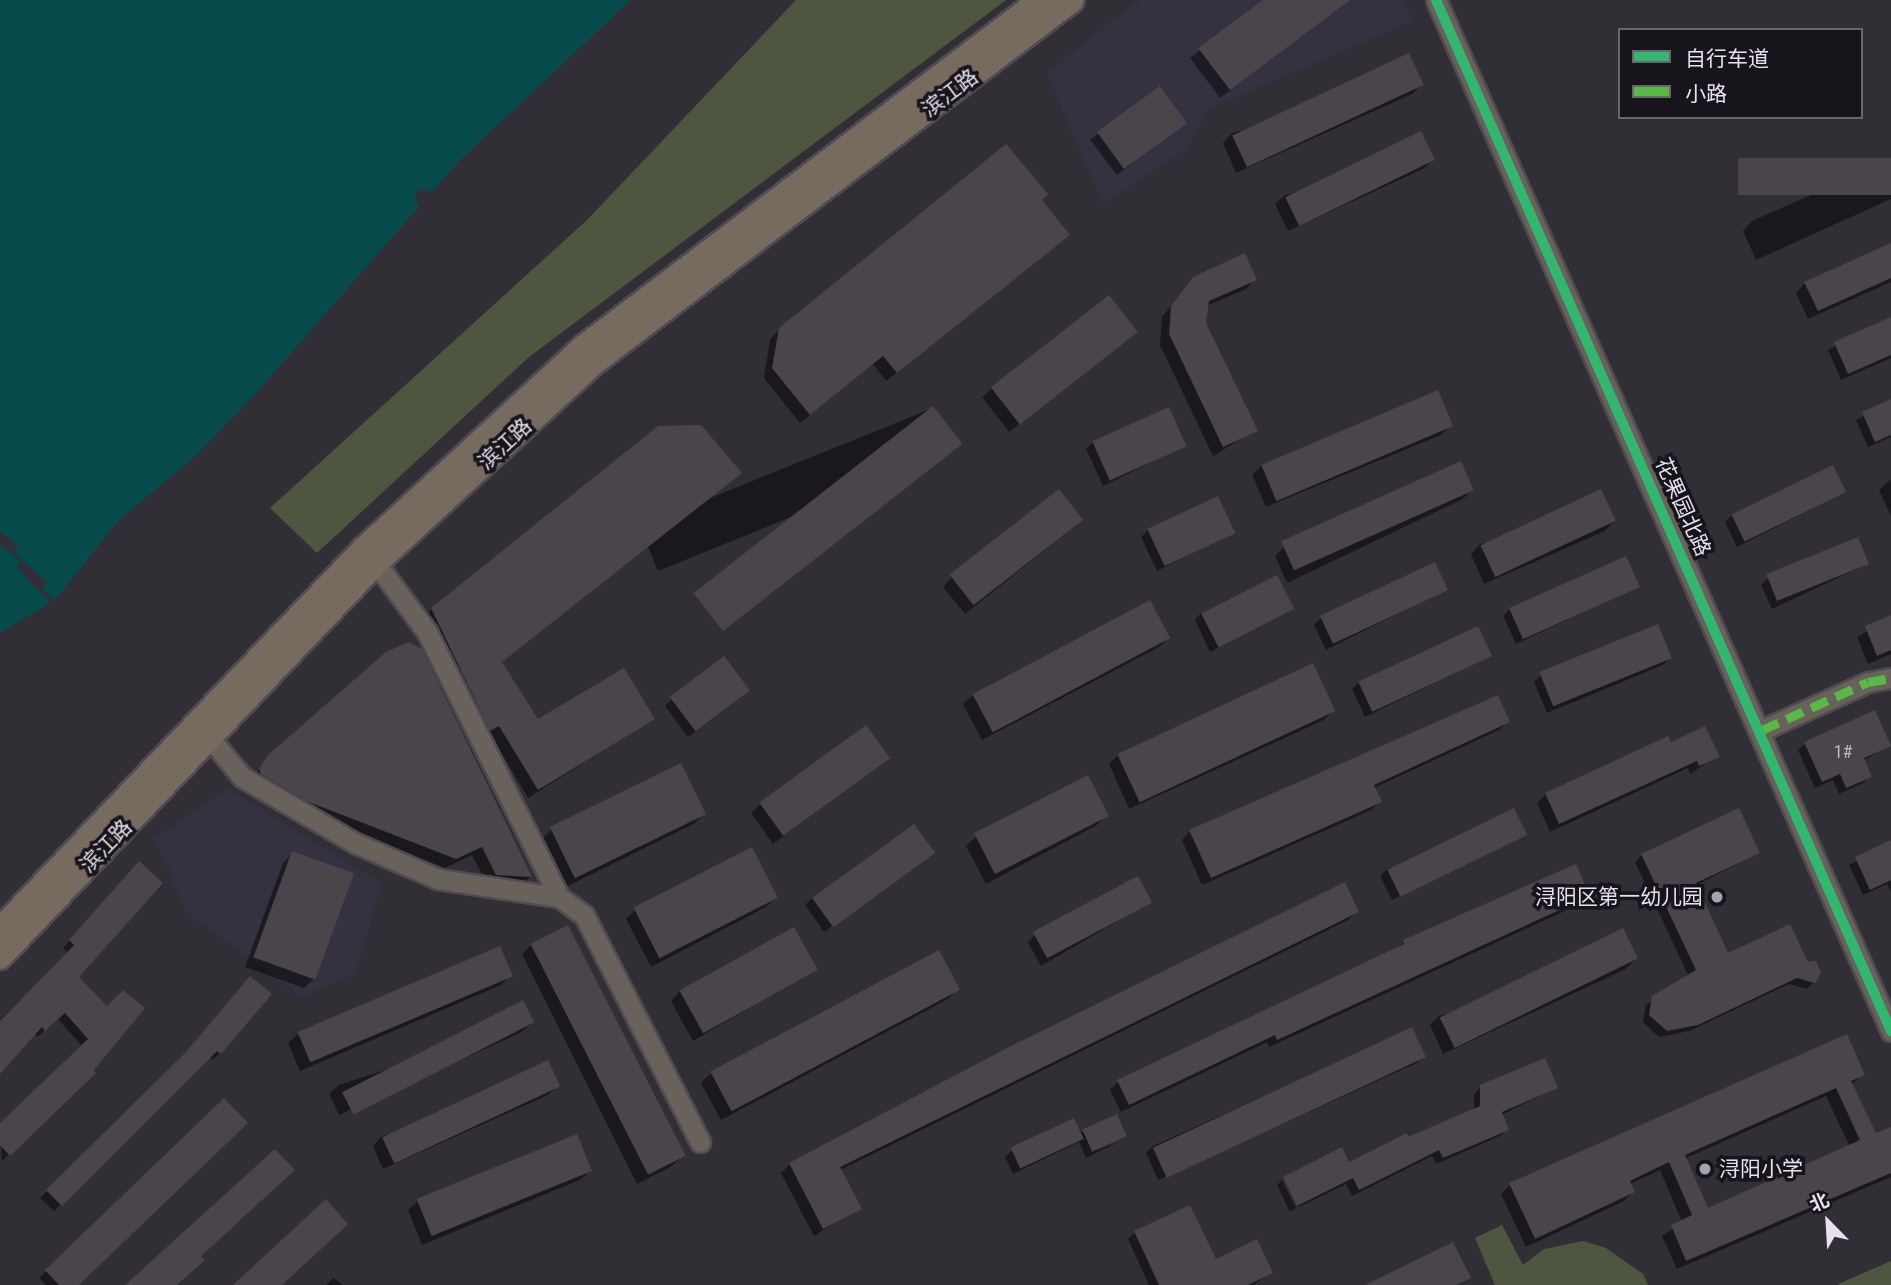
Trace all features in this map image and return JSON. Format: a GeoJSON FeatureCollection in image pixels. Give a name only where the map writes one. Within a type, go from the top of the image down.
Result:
{"type":"FeatureCollection","features":[{"type":"Feature","properties":{"kind":"main road","name":"滨江路"},"geometry":{"type":"LineString","coordinates":[[0,930],[363,550],[584,347],[1041,0]]}},
{"type":"Feature","properties":{"kind":"main road","name":"滨江路"},"geometry":{"type":"LineString","coordinates":[[0,957],[376,563],[596,361],[1072,0]]}},
{"type":"Feature","properties":{"kind":"street","name":"花果园北路"},"geometry":{"type":"LineString","coordinates":[[1436,0],[1762,730],[1891,1031]]}},
{"type":"Feature","properties":{"kind":"street"},"geometry":{"type":"LineString","coordinates":[[376,563],[426,632],[559,897]]}},
{"type":"Feature","properties":{"kind":"street"},"geometry":{"type":"LineString","coordinates":[[1762,730],[1868,682],[1891,678]]}},
{"type":"Feature","properties":{"kind":"street"},"geometry":{"type":"LineString","coordinates":[[198,723],[242,776],[320,825],[390,860],[438,878],[559,897],[584,915],[700,1142]]}},
{"type":"Feature","properties":{"kind":"shaded area"},"geometry":{"type":"Polygon","coordinates":[[[1138,0],[1402,0],[1412,21],[1208,109],[1186,149],[1103,203],[1047,74],[1138,0]]]}},
{"type":"Feature","properties":{"kind":"shaded area"},"geometry":{"type":"Polygon","coordinates":[[[228,789],[382,884],[355,973],[302,997],[186,912],[155,838],[228,789]]]}},
{"type":"Feature","properties":{"kind":"green space"},"geometry":{"type":"Polygon","coordinates":[[[796,0],[1006,0],[529,357],[317,553],[270,508],[587,220],[796,0]]]}},
{"type":"Feature","properties":{"kind":"green space"},"geometry":{"type":"Polygon","coordinates":[[[1502,1225],[1523,1265],[1544,1249],[1583,1241],[1606,1248],[1643,1274],[1648,1285],[1495,1285],[1475,1238],[1502,1225]]]}},
{"type":"Feature","properties":{"kind":"green space"},"geometry":{"type":"Polygon","coordinates":[[[1891,1261],[1891,1285],[1838,1284],[1891,1261]]]}},
{"type":"Feature","properties":{"kind":"water"},"geometry":{"type":"Polygon","coordinates":[[[0,0],[631,0],[459,161],[258,391],[198,454],[119,520],[55,600],[0,633],[0,0]]]}},
{"type":"Feature","properties":{"kind":"pier"},"geometry":{"type":"Polygon","coordinates":[[[424,189],[430,192],[433,198],[430,204],[424,207],[418,204],[415,198],[418,192],[424,189]]]}},
{"type":"Feature","properties":{"kind":"pier"},"geometry":{"type":"Polygon","coordinates":[[[0,532],[18,545],[13,551],[47,583],[42,589],[54,600],[62,598],[53,606],[17,567],[21,561],[0,545],[0,532]]]}},
{"type":"Feature","properties":{"kind":"building"},"geometry":{"type":"Polygon","coordinates":[[[1263,0],[1350,0],[1230,90],[1198,48],[1263,0]]]}},
{"type":"Feature","properties":{"kind":"building"},"geometry":{"type":"Polygon","coordinates":[[[1409,53],[1424,85],[1247,167],[1232,135],[1409,53]]]}},
{"type":"Feature","properties":{"kind":"building"},"geometry":{"type":"Polygon","coordinates":[[[1160,86],[1187,123],[1124,169],[1097,132],[1160,86]]]}},
{"type":"Feature","properties":{"kind":"building"},"geometry":{"type":"Polygon","coordinates":[[[1421,131],[1435,160],[1299,226],[1285,197],[1421,131]]]}},
{"type":"Feature","properties":{"kind":"building"},"geometry":{"type":"Polygon","coordinates":[[[1006,144],[1048,194],[1042,200],[1070,235],[897,373],[883,356],[810,415],[772,368],[779,328],[1006,144]]]}},
{"type":"Feature","properties":{"kind":"building"},"geometry":{"type":"Polygon","coordinates":[[[1738,158],[1891,158],[1891,195],[1738,195],[1738,158]]]}},
{"type":"Feature","properties":{"kind":"building"},"geometry":{"type":"Polygon","coordinates":[[[1891,243],[1891,278],[1818,311],[1804,282],[1891,243]]]}},
{"type":"Feature","properties":{"kind":"building"},"geometry":{"type":"Polygon","coordinates":[[[1245,253],[1257,280],[1209,301],[1206,323],[1258,431],[1223,447],[1169,334],[1171,306],[1193,277],[1245,253]]]}},
{"type":"Feature","properties":{"kind":"building"},"geometry":{"type":"Polygon","coordinates":[[[1109,295],[1138,332],[1020,424],[991,387],[1109,295]]]}},
{"type":"Feature","properties":{"kind":"building"},"geometry":{"type":"Polygon","coordinates":[[[1891,317],[1891,355],[1848,374],[1834,342],[1891,317]]]}},
{"type":"Feature","properties":{"kind":"building"},"geometry":{"type":"Polygon","coordinates":[[[1438,390],[1453,426],[1277,501],[1261,465],[1438,390]]]}},
{"type":"Feature","properties":{"kind":"building"},"geometry":{"type":"Polygon","coordinates":[[[1891,399],[1891,435],[1875,442],[1862,412],[1891,399]]]}},
{"type":"Feature","properties":{"kind":"building"},"geometry":{"type":"Polygon","coordinates":[[[933,406],[963,444],[723,631],[693,593],[933,406]]]}},
{"type":"Feature","properties":{"kind":"building"},"geometry":{"type":"Polygon","coordinates":[[[1169,407],[1186,446],[1110,480],[1092,441],[1169,407]]]}},
{"type":"Feature","properties":{"kind":"building"},"geometry":{"type":"Polygon","coordinates":[[[701,425],[742,473],[502,662],[538,719],[624,668],[655,719],[538,790],[499,726],[490,731],[431,608],[658,426],[701,425]]]}},
{"type":"Feature","properties":{"kind":"building"},"geometry":{"type":"Polygon","coordinates":[[[1461,461],[1474,490],[1294,570],[1281,541],[1461,461]]]}},
{"type":"Feature","properties":{"kind":"building"},"geometry":{"type":"Polygon","coordinates":[[[1833,465],[1846,492],[1745,541],[1731,515],[1833,465]]]}},
{"type":"Feature","properties":{"kind":"building"},"geometry":{"type":"Polygon","coordinates":[[[1059,489],[1083,520],[973,605],[949,575],[1059,489]]]}},
{"type":"Feature","properties":{"kind":"building"},"geometry":{"type":"Polygon","coordinates":[[[1601,489],[1616,521],[1495,577],[1480,545],[1601,489]]]}},
{"type":"Feature","properties":{"kind":"building"},"geometry":{"type":"Polygon","coordinates":[[[1218,496],[1235,533],[1165,566],[1147,529],[1218,496]]]}},
{"type":"Feature","properties":{"kind":"building"},"geometry":{"type":"Polygon","coordinates":[[[1858,537],[1869,564],[1777,601],[1766,574],[1858,537]]]}},
{"type":"Feature","properties":{"kind":"building"},"geometry":{"type":"Polygon","coordinates":[[[1626,556],[1640,587],[1523,639],[1509,608],[1626,556]]]}},
{"type":"Feature","properties":{"kind":"building"},"geometry":{"type":"Polygon","coordinates":[[[1435,562],[1448,590],[1333,644],[1320,616],[1435,562]]]}},
{"type":"Feature","properties":{"kind":"building"},"geometry":{"type":"Polygon","coordinates":[[[1277,575],[1294,609],[1219,647],[1201,614],[1277,575]]]}},
{"type":"Feature","properties":{"kind":"building"},"geometry":{"type":"Polygon","coordinates":[[[1150,600],[1170,638],[993,732],[973,694],[1150,600]]]}},
{"type":"Feature","properties":{"kind":"building"},"geometry":{"type":"Polygon","coordinates":[[[1891,615],[1891,650],[1877,656],[1865,626],[1891,615]]]}},
{"type":"Feature","properties":{"kind":"building"},"geometry":{"type":"Polygon","coordinates":[[[1658,624],[1672,658],[1553,706],[1539,672],[1658,624]]]}},
{"type":"Feature","properties":{"kind":"building"},"geometry":{"type":"Polygon","coordinates":[[[1478,626],[1492,656],[1372,712],[1358,682],[1478,626]]]}},
{"type":"Feature","properties":{"kind":"building"},"geometry":{"type":"Polygon","coordinates":[[[409,642],[422,649],[532,877],[496,875],[482,847],[456,859],[309,802],[261,774],[259,769],[268,755],[386,652],[409,642]]]}},
{"type":"Feature","properties":{"kind":"building"},"geometry":{"type":"Polygon","coordinates":[[[724,656],[750,690],[696,731],[670,697],[724,656]]]}},
{"type":"Feature","properties":{"kind":"building"},"geometry":{"type":"Polygon","coordinates":[[[1313,663],[1335,711],[1140,802],[1117,754],[1313,663]]]}},
{"type":"Feature","properties":{"kind":"building"},"geometry":{"type":"Polygon","coordinates":[[[1498,695],[1510,722],[1374,785],[1382,802],[1211,878],[1189,830],[1498,695]]]}},
{"type":"Feature","properties":{"kind":"building"},"geometry":{"type":"Polygon","coordinates":[[[1875,710],[1891,746],[1864,758],[1872,777],[1846,788],[1840,774],[1822,782],[1804,742],[1875,710]]]}},
{"type":"Feature","properties":{"kind":"building"},"geometry":{"type":"Polygon","coordinates":[[[866,725],[890,758],[783,836],[759,803],[866,725]]]}},
{"type":"Feature","properties":{"kind":"building"},"geometry":{"type":"Polygon","coordinates":[[[1705,726],[1720,757],[1699,766],[1697,761],[1559,824],[1545,793],[1668,736],[1671,742],[1705,726]]]}},
{"type":"Feature","properties":{"kind":"building"},"geometry":{"type":"Polygon","coordinates":[[[681,763],[706,814],[575,878],[550,827],[681,763]]]}},
{"type":"Feature","properties":{"kind":"building"},"geometry":{"type":"Polygon","coordinates":[[[1088,775],[1109,816],[995,874],[974,833],[1088,775]]]}},
{"type":"Feature","properties":{"kind":"building"},"geometry":{"type":"Polygon","coordinates":[[[1514,808],[1527,835],[1400,897],[1387,870],[1514,808]]]}},
{"type":"Feature","properties":{"kind":"building"},"geometry":{"type":"Polygon","coordinates":[[[1739,808],[1760,853],[1696,883],[1728,953],[1790,924],[1808,962],[1816,961],[1821,973],[1815,983],[1797,978],[1698,1025],[1667,1031],[1649,1015],[1652,996],[1696,970],[1641,854],[1739,808]]]}},
{"type":"Feature","properties":{"kind":"building"},"geometry":{"type":"Polygon","coordinates":[[[914,824],[935,853],[833,927],[812,898],[914,824]]]}},
{"type":"Feature","properties":{"kind":"building"},"geometry":{"type":"Polygon","coordinates":[[[1891,840],[1891,880],[1870,890],[1855,857],[1891,840]]]}},
{"type":"Feature","properties":{"kind":"building"},"geometry":{"type":"Polygon","coordinates":[[[752,847],[778,898],[659,958],[633,907],[752,847]]]}},
{"type":"Feature","properties":{"kind":"building"},"geometry":{"type":"Polygon","coordinates":[[[292,851],[354,874],[315,980],[253,957],[292,851]]]}},
{"type":"Feature","properties":{"kind":"building"},"geometry":{"type":"Polygon","coordinates":[[[139,861],[163,883],[79,977],[107,1006],[123,990],[145,1008],[94,1070],[96,1073],[10,1156],[0,1145],[0,1123],[88,1039],[65,1013],[45,1031],[42,1027],[0,1074],[0,1021],[74,945],[69,940],[139,861]]]}},
{"type":"Feature","properties":{"kind":"building"},"geometry":{"type":"Polygon","coordinates":[[[1576,864],[1590,896],[1277,1040],[1275,1035],[1129,1105],[1117,1080],[1404,944],[1403,940],[1576,864]]]}},
{"type":"Feature","properties":{"kind":"building"},"geometry":{"type":"Polygon","coordinates":[[[1138,876],[1152,902],[1047,958],[1033,932],[1138,876]]]}},
{"type":"Feature","properties":{"kind":"building"},"geometry":{"type":"Polygon","coordinates":[[[1345,882],[1359,912],[840,1167],[862,1209],[823,1229],[789,1163],[1005,1049],[1345,882]]]}},
{"type":"Feature","properties":{"kind":"building"},"geometry":{"type":"Polygon","coordinates":[[[568,925],[686,1156],[648,1175],[531,944],[568,925]]]}},
{"type":"Feature","properties":{"kind":"building"},"geometry":{"type":"Polygon","coordinates":[[[794,927],[818,970],[703,1033],[679,991],[794,927]]]}},
{"type":"Feature","properties":{"kind":"building"},"geometry":{"type":"Polygon","coordinates":[[[1623,928],[1638,959],[1455,1048],[1440,1017],[1623,928]]]}},
{"type":"Feature","properties":{"kind":"building"},"geometry":{"type":"Polygon","coordinates":[[[500,946],[513,976],[310,1062],[297,1032],[500,946]]]}},
{"type":"Feature","properties":{"kind":"building"},"geometry":{"type":"Polygon","coordinates":[[[939,950],[960,990],[731,1111],[710,1072],[939,950]]]}},
{"type":"Feature","properties":{"kind":"building"},"geometry":{"type":"Polygon","coordinates":[[[250,976],[272,994],[221,1054],[217,1051],[62,1206],[46,1190],[186,1052],[250,976]]]}},
{"type":"Feature","properties":{"kind":"building"},"geometry":{"type":"Polygon","coordinates":[[[523,1000],[534,1022],[353,1114],[342,1092],[523,1000]]]}},
{"type":"Feature","properties":{"kind":"building"},"geometry":{"type":"Polygon","coordinates":[[[1412,1027],[1426,1057],[1167,1178],[1153,1148],[1412,1027]]]}},
{"type":"Feature","properties":{"kind":"building"},"geometry":{"type":"Polygon","coordinates":[[[1847,1034],[1865,1075],[1851,1081],[1876,1133],[1891,1127],[1891,1173],[1686,1261],[1671,1225],[1692,1215],[1669,1162],[1630,1181],[1635,1192],[1535,1239],[1509,1183],[1847,1034]],[[1836,1088],[1685,1155],[1708,1208],[1860,1140],[1836,1088]]]}},
{"type":"Feature","properties":{"kind":"building"},"geometry":{"type":"Polygon","coordinates":[[[1545,1058],[1558,1088],[1502,1112],[1509,1130],[1443,1158],[1439,1150],[1359,1190],[1353,1178],[1297,1206],[1283,1177],[1342,1147],[1349,1162],[1407,1133],[1408,1137],[1480,1106],[1480,1085],[1545,1058]]]}},
{"type":"Feature","properties":{"kind":"building"},"geometry":{"type":"Polygon","coordinates":[[[548,1060],[560,1086],[394,1164],[382,1137],[548,1060]]]}},
{"type":"Feature","properties":{"kind":"building"},"geometry":{"type":"Polygon","coordinates":[[[224,1098],[248,1123],[79,1285],[59,1285],[45,1270],[224,1098]]]}},
{"type":"Feature","properties":{"kind":"building"},"geometry":{"type":"Polygon","coordinates":[[[1117,1114],[1127,1136],[1092,1151],[1082,1129],[1117,1114]]]}},
{"type":"Feature","properties":{"kind":"building"},"geometry":{"type":"Polygon","coordinates":[[[1074,1118],[1084,1139],[1020,1168],[1011,1148],[1074,1118]]]}},
{"type":"Feature","properties":{"kind":"building"},"geometry":{"type":"Polygon","coordinates":[[[577,1134],[592,1171],[432,1236],[417,1199],[577,1134]]]}},
{"type":"Feature","properties":{"kind":"building"},"geometry":{"type":"Polygon","coordinates":[[[275,1149],[295,1170],[201,1256],[205,1260],[177,1285],[125,1285],[275,1149]]]}},
{"type":"Feature","properties":{"kind":"building"},"geometry":{"type":"Polygon","coordinates":[[[326,1199],[348,1224],[282,1285],[233,1285],[326,1199]]]}},
{"type":"Feature","properties":{"kind":"building"},"geometry":{"type":"Polygon","coordinates":[[[1190,1205],[1216,1259],[1257,1239],[1273,1273],[1248,1285],[1159,1285],[1134,1231],[1190,1205]]]}},
{"type":"Feature","properties":{"kind":"building"},"geometry":{"type":"Polygon","coordinates":[[[1453,1242],[1471,1278],[1456,1285],[1365,1285],[1453,1242]]]}},
{"type":"Feature","properties":{"kind":"marked path"},"geometry":{"type":"LineString","coordinates":[[1762,730],[1868,682],[1891,678]]}},
{"type":"Feature","properties":{"kind":"cycle path"},"geometry":{"type":"LineString","coordinates":[[1436,0],[1891,1031]]}},
{"type":"Feature","properties":{"kind":"place","name":"浔阳区第一幼儿园"},"geometry":{"type":"Point","coordinates":[1717,897]}},
{"type":"Feature","properties":{"kind":"place","name":"浔阳小学"},"geometry":{"type":"Point","coordinates":[1705,1169]}}]}
